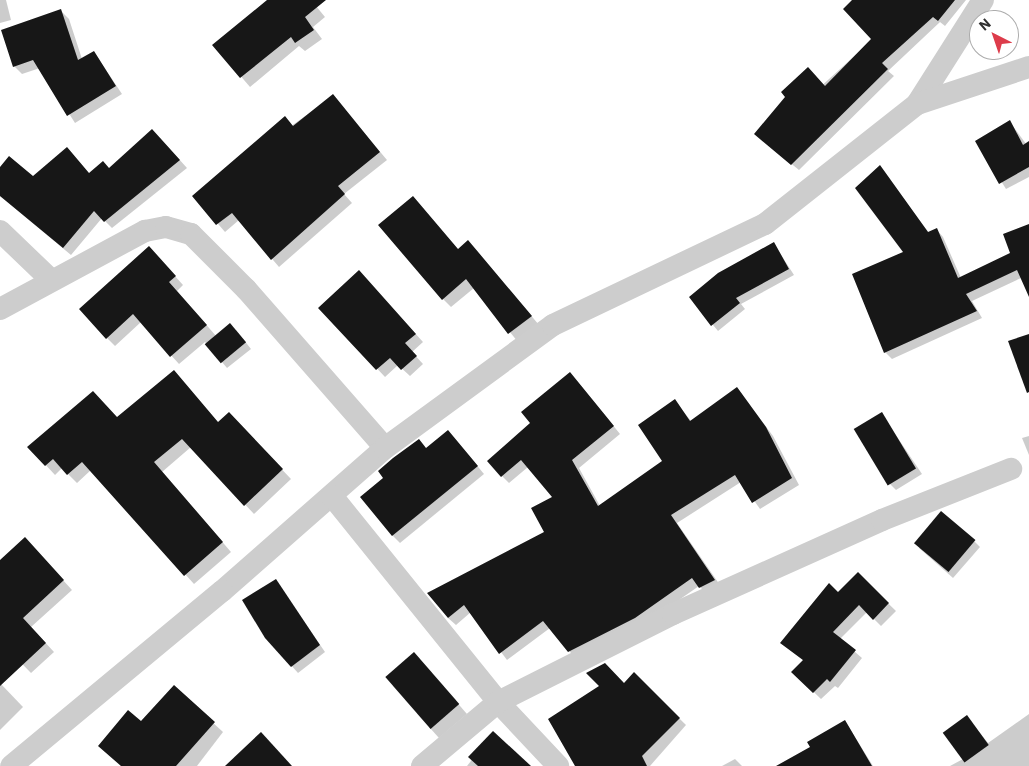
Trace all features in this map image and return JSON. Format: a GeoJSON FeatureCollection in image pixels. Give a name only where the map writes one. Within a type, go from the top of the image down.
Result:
{"type":"FeatureCollection","features":[{"type":"Feature","properties":{"kind":"street"},"geometry":{"type":"LineString","coordinates":[[10,766],[332,496],[385,448],[553,326],[766,224],[917,104],[983,0]]}},
{"type":"Feature","properties":{"kind":"street"},"geometry":{"type":"LineString","coordinates":[[917,104],[1029,67]]}},
{"type":"Feature","properties":{"kind":"street"},"geometry":{"type":"LineString","coordinates":[[0,309],[50,279],[145,231],[166,227],[191,234],[246,289],[385,448]]}},
{"type":"Feature","properties":{"kind":"street"},"geometry":{"type":"LineString","coordinates":[[0,231],[50,279]]}},
{"type":"Feature","properties":{"kind":"street"},"geometry":{"type":"LineString","coordinates":[[422,766],[498,702],[673,614],[882,520],[1011,469]]}},
{"type":"Feature","properties":{"kind":"street"},"geometry":{"type":"LineString","coordinates":[[332,496],[498,702],[558,766]]}},
{"type":"Feature","properties":{"kind":"building"},"geometry":{"type":"Polygon","coordinates":[[[267,0],[326,0],[305,17],[314,30],[295,43],[291,37],[240,78],[212,45],[267,0]]]}},
{"type":"Feature","properties":{"kind":"building"},"geometry":{"type":"Polygon","coordinates":[[[852,0],[955,0],[938,21],[933,17],[882,63],[888,69],[791,165],[754,134],[785,97],[781,92],[808,67],[825,86],[871,39],[843,9],[852,0]]]}},
{"type":"Feature","properties":{"kind":"building"},"geometry":{"type":"Polygon","coordinates":[[[61,9],[78,60],[94,51],[116,86],[67,116],[33,60],[13,67],[1,30],[61,9]]]}},
{"type":"Feature","properties":{"kind":"building"},"geometry":{"type":"Polygon","coordinates":[[[333,94],[380,152],[338,186],[345,194],[271,260],[232,213],[216,225],[192,196],[285,116],[293,126],[333,94]]]}},
{"type":"Feature","properties":{"kind":"building"},"geometry":{"type":"Polygon","coordinates":[[[1010,120],[1023,145],[1029,141],[1029,167],[999,184],[975,141],[1010,120]]]}},
{"type":"Feature","properties":{"kind":"building"},"geometry":{"type":"Polygon","coordinates":[[[152,129],[180,160],[104,222],[94,211],[63,248],[0,196],[0,167],[9,156],[33,176],[67,147],[89,173],[103,161],[109,168],[152,129]]]}},
{"type":"Feature","properties":{"kind":"building"},"geometry":{"type":"Polygon","coordinates":[[[880,165],[928,232],[937,228],[958,278],[1010,253],[1003,234],[1029,224],[1029,297],[1017,270],[966,294],[977,311],[884,353],[852,274],[903,252],[855,188],[880,165]]]}},
{"type":"Feature","properties":{"kind":"building"},"geometry":{"type":"Polygon","coordinates":[[[413,196],[458,249],[468,240],[532,316],[508,334],[466,279],[442,300],[378,225],[413,196]]]}},
{"type":"Feature","properties":{"kind":"building"},"geometry":{"type":"Polygon","coordinates":[[[774,242],[789,269],[736,298],[740,303],[711,326],[689,297],[718,273],[774,242]]]}},
{"type":"Feature","properties":{"kind":"building"},"geometry":{"type":"Polygon","coordinates":[[[149,246],[176,276],[169,282],[207,325],[170,357],[133,314],[106,339],[79,309],[149,246]]]}},
{"type":"Feature","properties":{"kind":"building"},"geometry":{"type":"Polygon","coordinates":[[[359,270],[416,334],[405,343],[417,356],[401,370],[390,358],[376,370],[318,308],[359,270]]]}},
{"type":"Feature","properties":{"kind":"building"},"geometry":{"type":"Polygon","coordinates":[[[230,323],[246,342],[221,363],[205,344],[230,323]]]}},
{"type":"Feature","properties":{"kind":"building"},"geometry":{"type":"Polygon","coordinates":[[[1029,334],[1029,392],[1027,393],[1008,341],[1029,334]]]}},
{"type":"Feature","properties":{"kind":"building"},"geometry":{"type":"Polygon","coordinates":[[[174,370],[218,422],[229,412],[283,469],[244,506],[182,439],[154,462],[223,542],[184,576],[82,462],[67,475],[53,459],[45,466],[27,447],[93,391],[117,417],[174,370]]]}},
{"type":"Feature","properties":{"kind":"building"},"geometry":{"type":"Polygon","coordinates":[[[570,372],[614,426],[572,460],[598,506],[662,461],[638,425],[675,399],[690,421],[737,387],[766,427],[792,478],[752,503],[735,475],[671,515],[715,580],[699,588],[692,578],[635,618],[568,652],[543,621],[499,654],[464,605],[448,618],[427,593],[544,532],[531,508],[552,497],[521,460],[501,477],[487,461],[530,423],[521,412],[570,372]]]}},
{"type":"Feature","properties":{"kind":"building"},"geometry":{"type":"Polygon","coordinates":[[[882,412],[916,469],[888,486],[854,429],[882,412]]]}},
{"type":"Feature","properties":{"kind":"building"},"geometry":{"type":"Polygon","coordinates":[[[448,430],[478,466],[392,536],[360,497],[383,478],[378,471],[393,458],[419,439],[426,448],[448,430]]]}},
{"type":"Feature","properties":{"kind":"building"},"geometry":{"type":"Polygon","coordinates":[[[941,511],[975,540],[948,572],[914,543],[941,511]]]}},
{"type":"Feature","properties":{"kind":"building"},"geometry":{"type":"Polygon","coordinates":[[[25,537],[64,580],[23,618],[46,643],[0,686],[0,560],[25,537]]]}},
{"type":"Feature","properties":{"kind":"building"},"geometry":{"type":"Polygon","coordinates":[[[858,572],[889,603],[873,620],[859,605],[833,632],[856,650],[830,682],[827,679],[813,693],[791,672],[803,660],[780,643],[829,583],[838,592],[858,572]]]}},
{"type":"Feature","properties":{"kind":"building"},"geometry":{"type":"Polygon","coordinates":[[[276,579],[320,645],[291,667],[265,638],[242,600],[276,579]]]}},
{"type":"Feature","properties":{"kind":"building"},"geometry":{"type":"Polygon","coordinates":[[[414,652],[459,704],[431,729],[385,677],[414,652]]]}},
{"type":"Feature","properties":{"kind":"building"},"geometry":{"type":"Polygon","coordinates":[[[605,663],[624,683],[634,672],[680,718],[642,756],[647,766],[575,766],[548,719],[599,686],[586,673],[605,663]]]}},
{"type":"Feature","properties":{"kind":"building"},"geometry":{"type":"Polygon","coordinates":[[[174,685],[215,722],[176,766],[121,766],[98,746],[128,710],[141,721],[174,685]]]}},
{"type":"Feature","properties":{"kind":"building"},"geometry":{"type":"Polygon","coordinates":[[[967,715],[989,745],[964,763],[943,733],[967,715]]]}},
{"type":"Feature","properties":{"kind":"building"},"geometry":{"type":"Polygon","coordinates":[[[845,720],[872,766],[776,766],[810,747],[807,742],[845,720]]]}},
{"type":"Feature","properties":{"kind":"building"},"geometry":{"type":"Polygon","coordinates":[[[493,731],[531,766],[478,766],[468,757],[493,731]]]}},
{"type":"Feature","properties":{"kind":"building"},"geometry":{"type":"Polygon","coordinates":[[[261,732],[292,766],[225,766],[261,732]]]}}]}
